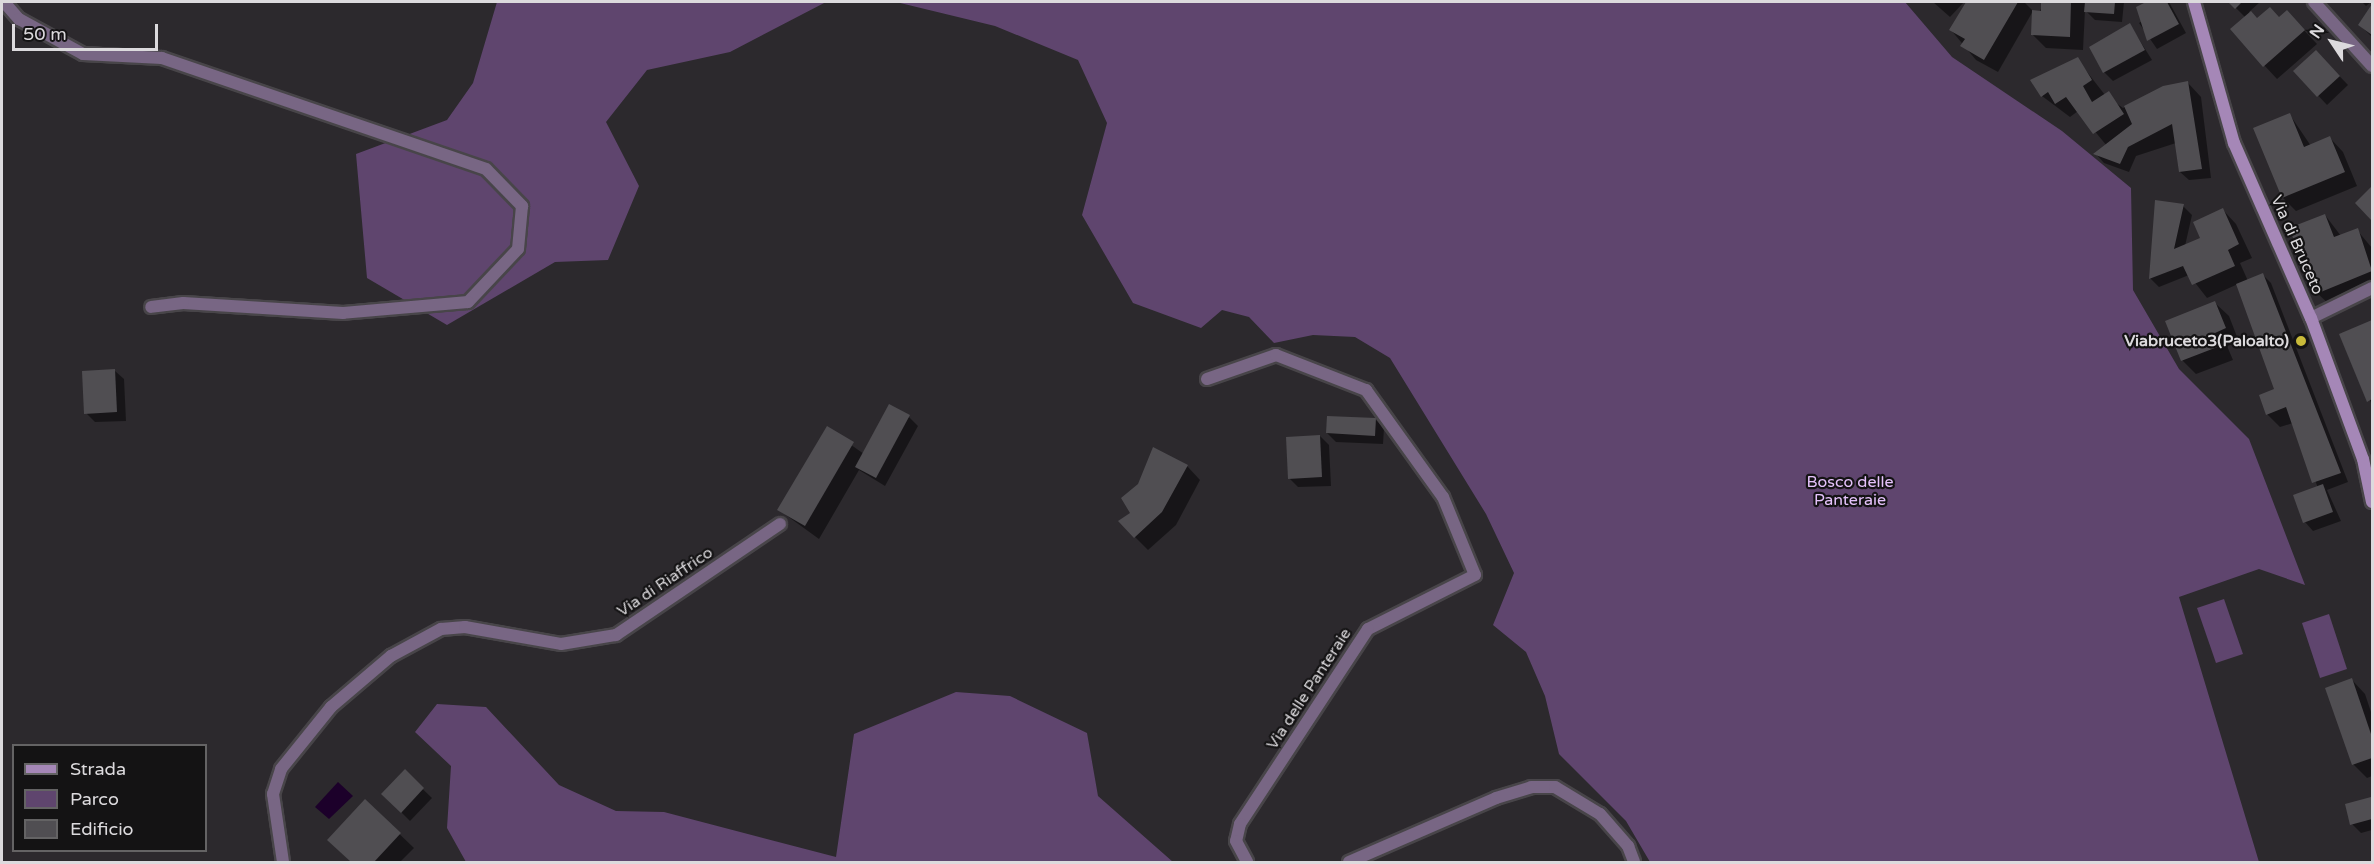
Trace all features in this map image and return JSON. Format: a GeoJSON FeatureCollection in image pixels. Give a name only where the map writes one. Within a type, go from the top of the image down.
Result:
{"type":"FeatureCollection","features":[{"type":"Feature","properties":{"kind":"main road","name":"Via di Bruceto"},"geometry":{"type":"LineString","coordinates":[[2194,2],[2234,143],[2311,318],[2363,459],[2373,501]]}},
{"type":"Feature","properties":{"kind":"street"},"geometry":{"type":"LineString","coordinates":[[4,2],[19,19],[83,54],[162,58],[486,169],[522,206],[518,249],[468,303],[343,313],[183,303],[151,307]]}},
{"type":"Feature","properties":{"kind":"street"},"geometry":{"type":"LineString","coordinates":[[2314,2],[2373,66]]}},
{"type":"Feature","properties":{"kind":"street"},"geometry":{"type":"LineString","coordinates":[[2311,318],[2373,288]]}},
{"type":"Feature","properties":{"kind":"street","name":"Via delle Panteraie"},"geometry":{"type":"LineString","coordinates":[[1207,379],[1276,355],[1366,390],[1443,496],[1475,575],[1368,629],[1240,824],[1236,841],[1247,862]]}},
{"type":"Feature","properties":{"kind":"street","name":"Via di Riaffrico"},"geometry":{"type":"LineString","coordinates":[[283,862],[273,794],[281,769],[331,707],[391,656],[441,629],[465,627],[561,644],[616,635],[780,524]]}},
{"type":"Feature","properties":{"kind":"street"},"geometry":{"type":"LineString","coordinates":[[1349,862],[1496,798],[1531,787],[1556,787],[1600,814],[1628,846],[1634,862]]}},
{"type":"Feature","properties":{"kind":"green space"},"geometry":{"type":"Polygon","coordinates":[[[497,2],[826,2],[730,52],[647,70],[606,122],[639,186],[608,260],[555,262],[447,325],[367,278],[356,154],[447,120],[473,83],[497,2]]]}},
{"type":"Feature","properties":{"kind":"green space","name":"Bosco delle Panteraie"},"geometry":{"type":"Polygon","coordinates":[[[896,2],[1905,2],[1952,57],[2062,131],[2131,188],[2133,290],[2179,369],[2249,439],[2305,585],[2259,569],[2179,597],[2259,862],[1650,862],[1626,821],[1559,754],[1545,696],[1526,652],[1493,625],[1514,573],[1486,514],[1390,358],[1355,337],[1313,335],[1274,343],[1249,317],[1222,310],[1201,328],[1133,303],[1082,215],[1107,123],[1078,60],[995,26],[896,2]]]}},
{"type":"Feature","properties":{"kind":"green space"},"geometry":{"type":"Polygon","coordinates":[[[2224,599],[2243,654],[2216,663],[2197,608],[2224,599]]]}},
{"type":"Feature","properties":{"kind":"green space"},"geometry":{"type":"Polygon","coordinates":[[[2329,614],[2347,669],[2320,678],[2302,623],[2329,614]]]}},
{"type":"Feature","properties":{"kind":"green space"},"geometry":{"type":"Polygon","coordinates":[[[956,692],[1010,696],[1087,733],[1098,796],[1173,862],[466,862],[447,828],[451,766],[415,732],[437,704],[486,707],[559,785],[616,811],[664,812],[836,857],[854,734],[956,692]]]}},
{"type":"Feature","properties":{"kind":"shaded area"},"geometry":{"type":"Polygon","coordinates":[[[338,782],[353,796],[329,819],[315,807],[338,782]]]}},
{"type":"Feature","properties":{"kind":"building"},"geometry":{"type":"Polygon","coordinates":[[[1966,2],[2018,2],[1984,60],[1960,46],[1965,39],[1949,30],[1966,2]]]}},
{"type":"Feature","properties":{"kind":"building"},"geometry":{"type":"Polygon","coordinates":[[[2041,2],[2071,2],[2070,37],[2031,35],[2032,10],[2041,11],[2041,2]]]}},
{"type":"Feature","properties":{"kind":"building"},"geometry":{"type":"Polygon","coordinates":[[[2085,2],[2115,2],[2114,14],[2084,12],[2085,2]]]}},
{"type":"Feature","properties":{"kind":"building"},"geometry":{"type":"Polygon","coordinates":[[[2146,2],[2167,2],[2179,24],[2147,41],[2136,7],[2146,2]]]}},
{"type":"Feature","properties":{"kind":"building"},"geometry":{"type":"Polygon","coordinates":[[[2228,2],[2242,2],[2235,9],[2228,2]]]}},
{"type":"Feature","properties":{"kind":"building"},"geometry":{"type":"Polygon","coordinates":[[[2372,4],[2372,35],[2358,25],[2372,4]]]}},
{"type":"Feature","properties":{"kind":"building"},"geometry":{"type":"Polygon","coordinates":[[[2270,7],[2279,17],[2287,10],[2305,30],[2263,67],[2230,29],[2251,11],[2257,18],[2270,7]]]}},
{"type":"Feature","properties":{"kind":"building"},"geometry":{"type":"Polygon","coordinates":[[[2130,23],[2145,50],[2103,73],[2089,47],[2130,23]]]}},
{"type":"Feature","properties":{"kind":"building"},"geometry":{"type":"Polygon","coordinates":[[[2316,50],[2340,76],[2317,97],[2293,71],[2316,50]]]}},
{"type":"Feature","properties":{"kind":"building"},"geometry":{"type":"Polygon","coordinates":[[[2078,57],[2092,80],[2083,86],[2092,102],[2109,91],[2124,114],[2093,134],[2066,97],[2055,104],[2048,92],[2041,97],[2030,80],[2078,57]]]}},
{"type":"Feature","properties":{"kind":"building"},"geometry":{"type":"Polygon","coordinates":[[[2188,81],[2202,169],[2179,172],[2172,124],[2128,147],[2120,164],[2093,154],[2132,124],[2124,106],[2163,86],[2188,81]]]}},
{"type":"Feature","properties":{"kind":"building"},"geometry":{"type":"Polygon","coordinates":[[[2290,113],[2304,147],[2330,136],[2345,172],[2282,198],[2253,128],[2290,113]]]}},
{"type":"Feature","properties":{"kind":"building"},"geometry":{"type":"Polygon","coordinates":[[[2372,186],[2372,221],[2355,203],[2372,186]]]}},
{"type":"Feature","properties":{"kind":"building"},"geometry":{"type":"Polygon","coordinates":[[[2155,200],[2184,204],[2174,249],[2200,238],[2193,222],[2223,208],[2239,244],[2228,250],[2235,266],[2192,285],[2183,266],[2149,279],[2155,200]]]}},
{"type":"Feature","properties":{"kind":"building"},"geometry":{"type":"Polygon","coordinates":[[[2325,214],[2334,237],[2358,228],[2372,271],[2316,294],[2289,228],[2325,214]]]}},
{"type":"Feature","properties":{"kind":"building"},"geometry":{"type":"Polygon","coordinates":[[[2263,273],[2341,473],[2312,483],[2286,407],[2266,415],[2259,395],[2274,389],[2236,284],[2263,273]]]}},
{"type":"Feature","properties":{"kind":"building"},"geometry":{"type":"Polygon","coordinates":[[[2215,301],[2226,328],[2215,333],[2220,346],[2181,361],[2165,321],[2215,301]]]}},
{"type":"Feature","properties":{"kind":"building"},"geometry":{"type":"Polygon","coordinates":[[[2372,320],[2372,399],[2367,402],[2339,334],[2372,320]]]}},
{"type":"Feature","properties":{"kind":"building"},"geometry":{"type":"Polygon","coordinates":[[[115,369],[117,412],[84,414],[82,371],[115,369]]]}},
{"type":"Feature","properties":{"kind":"building"},"geometry":{"type":"Polygon","coordinates":[[[889,404],[910,415],[876,478],[855,467],[889,404]]]}},
{"type":"Feature","properties":{"kind":"building"},"geometry":{"type":"Polygon","coordinates":[[[1327,416],[1376,418],[1375,436],[1326,433],[1327,416]]]}},
{"type":"Feature","properties":{"kind":"building"},"geometry":{"type":"Polygon","coordinates":[[[827,426],[854,442],[805,526],[777,510],[827,426]]]}},
{"type":"Feature","properties":{"kind":"building"},"geometry":{"type":"Polygon","coordinates":[[[1320,435],[1322,477],[1288,479],[1286,437],[1320,435]]]}},
{"type":"Feature","properties":{"kind":"building"},"geometry":{"type":"Polygon","coordinates":[[[1153,447],[1188,465],[1162,512],[1134,538],[1118,521],[1130,513],[1121,498],[1138,484],[1153,447]]]}},
{"type":"Feature","properties":{"kind":"building"},"geometry":{"type":"Polygon","coordinates":[[[2323,484],[2333,512],[2303,523],[2293,495],[2323,484]]]}},
{"type":"Feature","properties":{"kind":"building"},"geometry":{"type":"Polygon","coordinates":[[[2352,678],[2372,737],[2372,758],[2352,765],[2325,688],[2352,678]]]}},
{"type":"Feature","properties":{"kind":"building"},"geometry":{"type":"Polygon","coordinates":[[[405,769],[424,788],[401,813],[381,794],[405,769]]]}},
{"type":"Feature","properties":{"kind":"building"},"geometry":{"type":"Polygon","coordinates":[[[2371,797],[2372,819],[2350,825],[2345,804],[2371,797]]]}},
{"type":"Feature","properties":{"kind":"building"},"geometry":{"type":"Polygon","coordinates":[[[365,799],[401,833],[374,862],[351,862],[327,840],[365,799]]]}},
{"type":"Feature","properties":{"kind":"place","name":"Viabruceto3(Paloalto)"},"geometry":{"type":"Point","coordinates":[2301,341]}}]}
